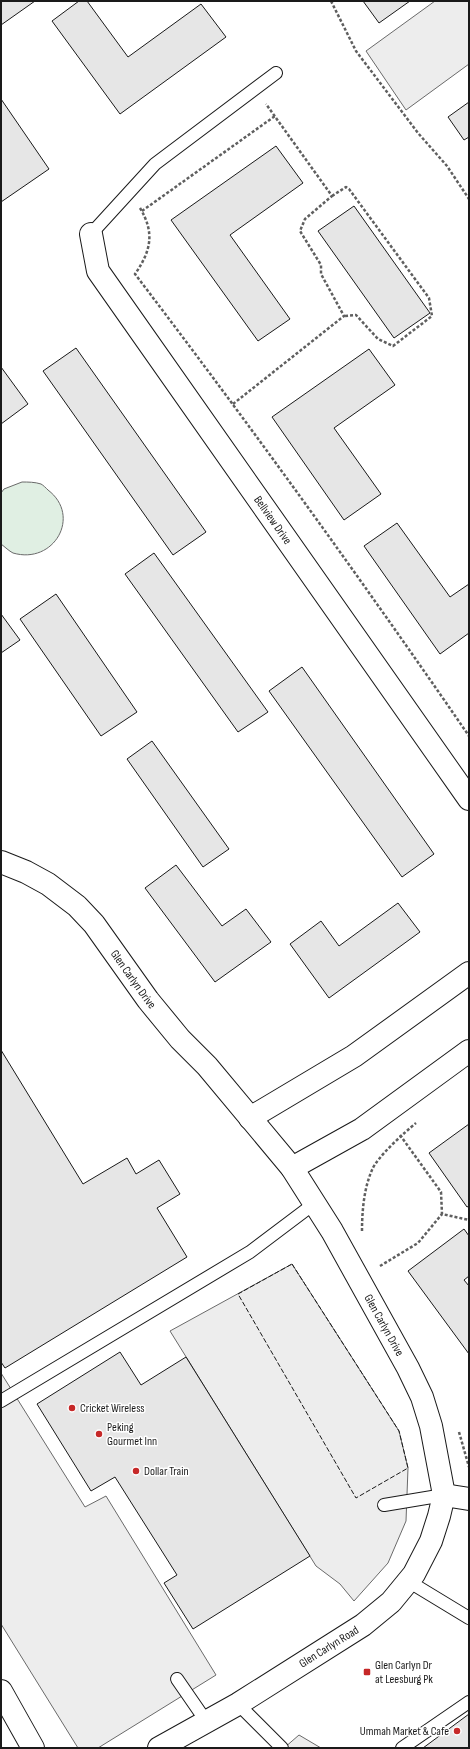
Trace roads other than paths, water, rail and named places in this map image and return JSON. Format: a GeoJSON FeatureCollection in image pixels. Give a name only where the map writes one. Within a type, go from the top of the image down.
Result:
{"type":"FeatureCollection","features":[{"type":"Feature","properties":{"kind":"street","name":"Bellview Drive"},"geometry":{"type":"LineString","coordinates":[[91,234],[98,271],[469,799]]}},
{"type":"Feature","properties":{"kind":"street","name":"Glen Carlyn Drive"},"geometry":{"type":"LineString","coordinates":[[1,862],[26,872],[48,884],[77,906],[94,924],[148,1000],[180,1039],[207,1066],[292,1168],[315,1203],[408,1368],[422,1397],[431,1426],[444,1495]]}},
{"type":"Feature","properties":{"kind":"street"},"geometry":{"type":"LineString","coordinates":[[250,1118],[354,1056],[469,973]]}},
{"type":"Feature","properties":{"kind":"street"},"geometry":{"type":"LineString","coordinates":[[292,1168],[362,1129],[469,1051]]}},
{"type":"Feature","properties":{"kind":"street"},"geometry":{"type":"LineString","coordinates":[[444,1495],[469,1499]]}},
{"type":"Feature","properties":{"kind":"street","name":"Glen Carlyn Road"},"geometry":{"type":"LineString","coordinates":[[159,1748],[238,1704],[363,1625],[391,1602],[414,1574],[431,1541],[444,1495]]}},
{"type":"Feature","properties":{"kind":"street"},"geometry":{"type":"LineString","coordinates":[[1,1691],[34,1748]]}},
{"type":"Feature","properties":{"kind":"lane"},"geometry":{"type":"LineString","coordinates":[[91,234],[155,164],[276,73]]}},
{"type":"Feature","properties":{"kind":"lane"},"geometry":{"type":"LineString","coordinates":[[1,1401],[250,1252],[315,1203]]}},
{"type":"Feature","properties":{"kind":"lane"},"geometry":{"type":"LineString","coordinates":[[384,1505],[444,1495]]}},
{"type":"Feature","properties":{"kind":"lane"},"geometry":{"type":"LineString","coordinates":[[408,1581],[469,1618]]}},
{"type":"Feature","properties":{"kind":"lane"},"geometry":{"type":"LineString","coordinates":[[177,1679],[206,1721]]}},
{"type":"Feature","properties":{"kind":"lane"},"geometry":{"type":"LineString","coordinates":[[402,1748],[469,1702]]}},
{"type":"Feature","properties":{"kind":"lane"},"geometry":{"type":"LineString","coordinates":[[238,1704],[282,1748]]}},
{"type":"Feature","properties":{"kind":"place","name":"Cricket Wireless"},"geometry":{"type":"Point","coordinates":[72,1408]}},
{"type":"Feature","properties":{"kind":"place","name":"Peking Gourmet Inn"},"geometry":{"type":"Point","coordinates":[99,1434]}},
{"type":"Feature","properties":{"kind":"place","name":"Dollar Train"},"geometry":{"type":"Point","coordinates":[136,1471]}},
{"type":"Feature","properties":{"kind":"place","name":"Glen Carlyn Dr at Leesburg Pk"},"geometry":{"type":"Point","coordinates":[367,1672]}},
{"type":"Feature","properties":{"kind":"place","name":"Ummah Market & Cafe"},"geometry":{"type":"Point","coordinates":[457,1731]}}]}
